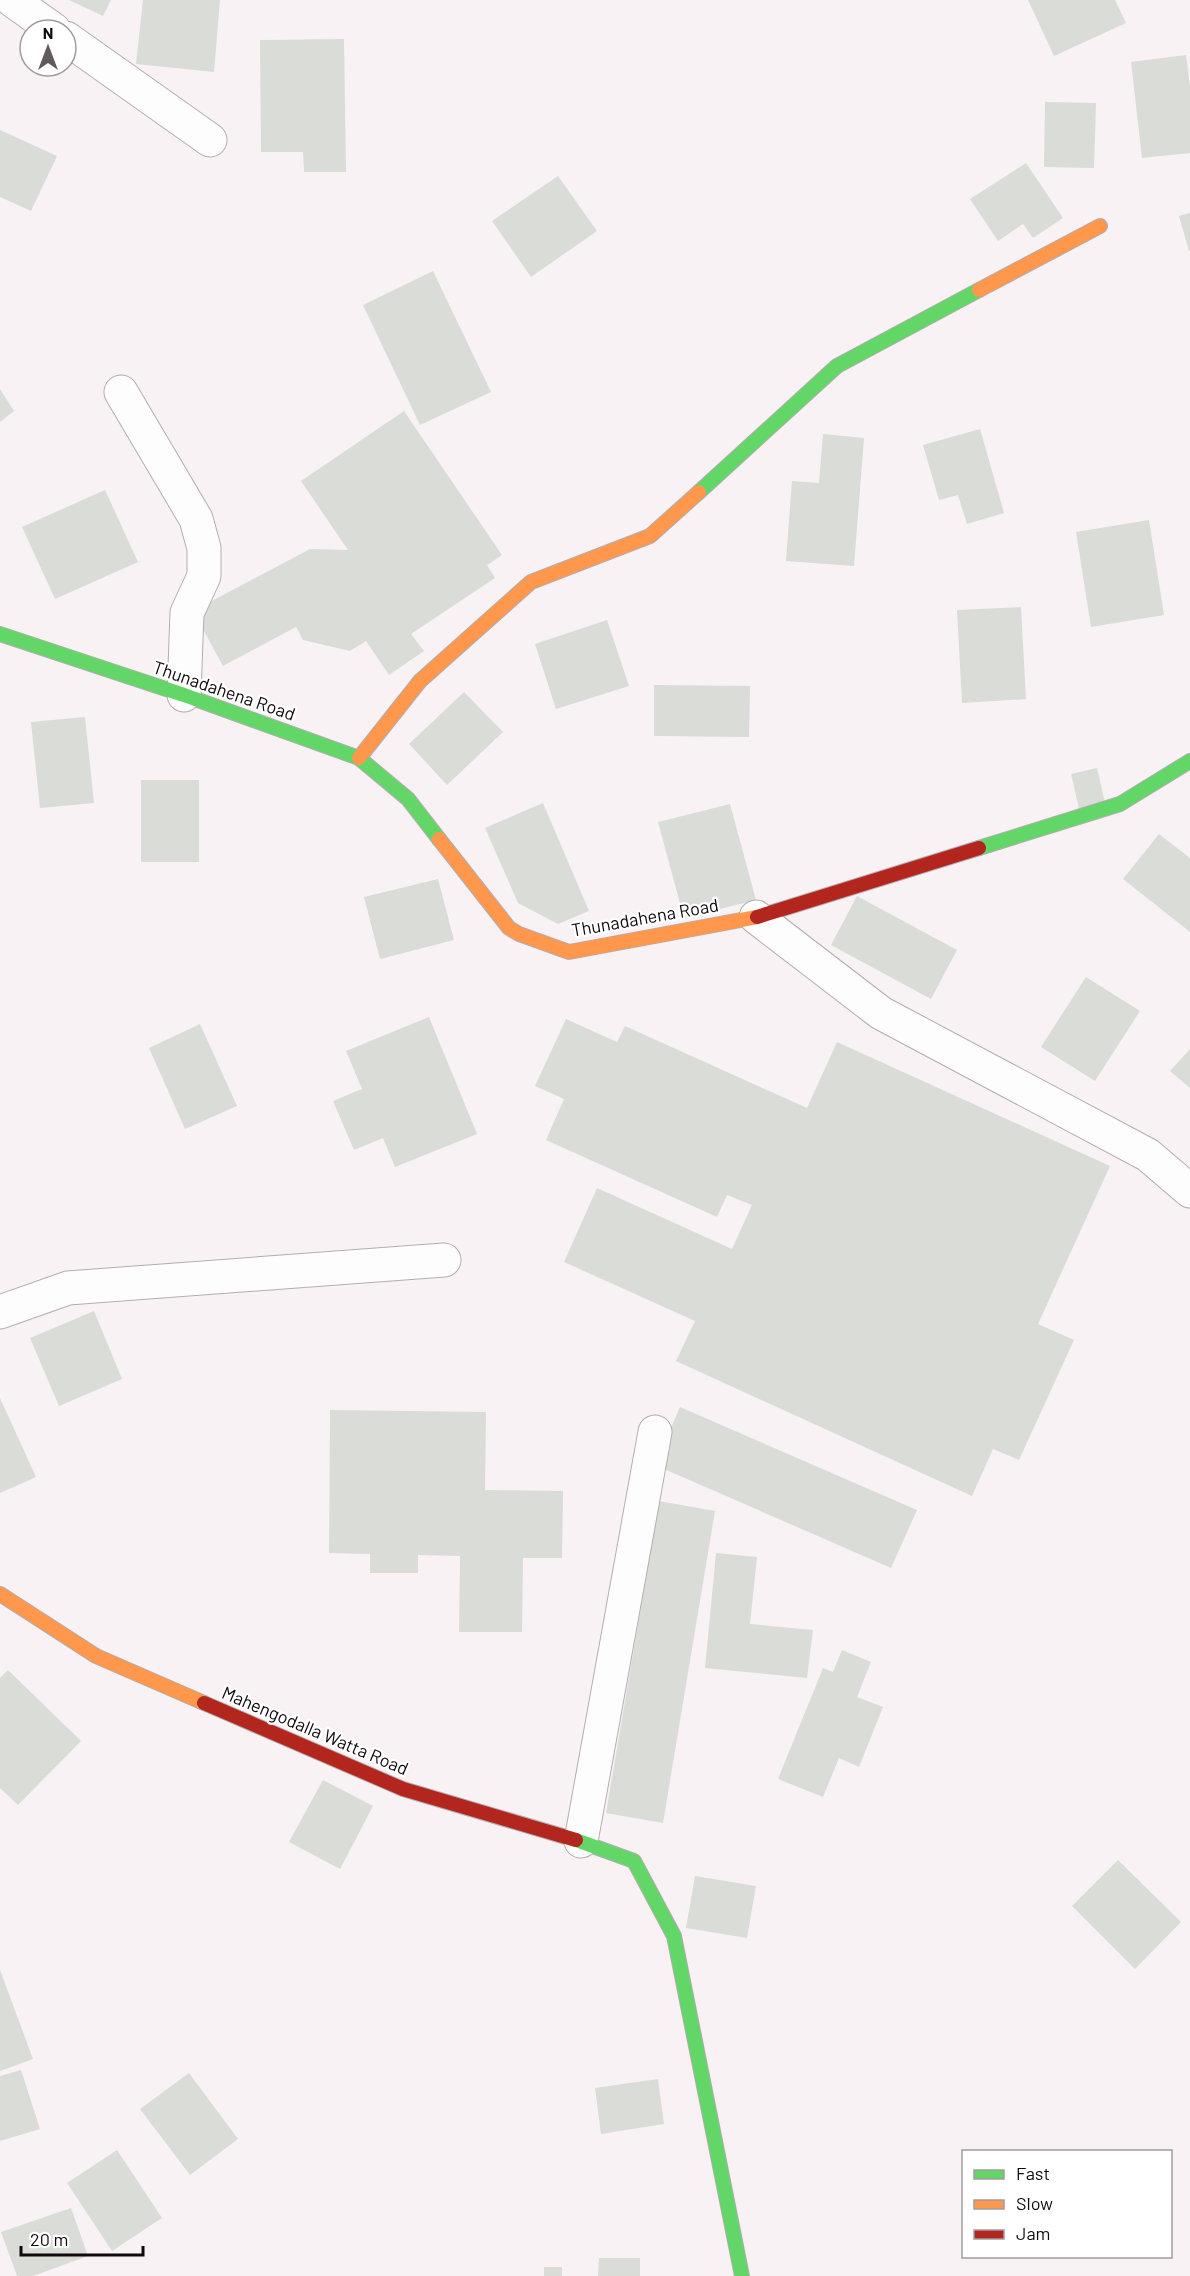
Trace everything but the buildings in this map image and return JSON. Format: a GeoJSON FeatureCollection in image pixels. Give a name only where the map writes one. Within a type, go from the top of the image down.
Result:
{"type":"FeatureCollection","features":[{"type":"Feature","properties":{"kind":"street"},"geometry":{"type":"LineString","coordinates":[[12,0],[37,18]]}},
{"type":"Feature","properties":{"kind":"street"},"geometry":{"type":"LineString","coordinates":[[78,46],[210,140]]}},
{"type":"Feature","properties":{"kind":"street"},"geometry":{"type":"LineString","coordinates":[[359,758],[420,681],[531,582],[650,536],[837,366],[1100,226]]}},
{"type":"Feature","properties":{"kind":"street"},"geometry":{"type":"LineString","coordinates":[[121,392],[196,519],[204,548],[204,576],[187,613],[184,695]]}},
{"type":"Feature","properties":{"kind":"street","name":"Thunadahena Road"},"geometry":{"type":"LineString","coordinates":[[0,634],[184,695],[359,758],[408,799],[509,928],[519,934],[569,952],[756,917],[1120,804],[1190,761]]}},
{"type":"Feature","properties":{"kind":"street"},"geometry":{"type":"LineString","coordinates":[[756,917],[881,1013],[1148,1155],[1190,1191]]}},
{"type":"Feature","properties":{"kind":"street"},"geometry":{"type":"LineString","coordinates":[[0,1312],[68,1288],[444,1260]]}},
{"type":"Feature","properties":{"kind":"street"},"geometry":{"type":"LineString","coordinates":[[581,1841],[655,1432]]}},
{"type":"Feature","properties":{"kind":"street","name":"Mahengodalla Watta Road"},"geometry":{"type":"LineString","coordinates":[[0,1594],[96,1656],[404,1789],[581,1841],[633,1861],[674,1936],[742,2276]]}},
{"type":"Feature","properties":{"kind":"traffic: fast"},"geometry":{"type":"LineString","coordinates":[[699,492],[837,366],[979,290]]}},
{"type":"Feature","properties":{"kind":"traffic: fast"},"geometry":{"type":"LineString","coordinates":[[0,634],[184,695],[359,758],[408,799],[439,839]]}},
{"type":"Feature","properties":{"kind":"traffic: fast"},"geometry":{"type":"LineString","coordinates":[[979,848],[1120,804],[1190,761]]}},
{"type":"Feature","properties":{"kind":"traffic: fast"},"geometry":{"type":"LineString","coordinates":[[576,1840],[634,1861],[674,1936],[742,2276]]}},
{"type":"Feature","properties":{"kind":"traffic: slow"},"geometry":{"type":"LineString","coordinates":[[979,290],[1100,226]]}},
{"type":"Feature","properties":{"kind":"traffic: slow"},"geometry":{"type":"LineString","coordinates":[[359,758],[420,681],[531,582],[650,536],[699,492]]}},
{"type":"Feature","properties":{"kind":"traffic: slow"},"geometry":{"type":"LineString","coordinates":[[439,839],[509,928],[519,934],[569,952],[757,917]]}},
{"type":"Feature","properties":{"kind":"traffic: slow"},"geometry":{"type":"LineString","coordinates":[[0,1594],[96,1656],[204,1703]]}},
{"type":"Feature","properties":{"kind":"traffic: jam"},"geometry":{"type":"LineString","coordinates":[[757,917],[979,848]]}},
{"type":"Feature","properties":{"kind":"traffic: jam"},"geometry":{"type":"LineString","coordinates":[[204,1703],[403,1789],[576,1840]]}}]}
